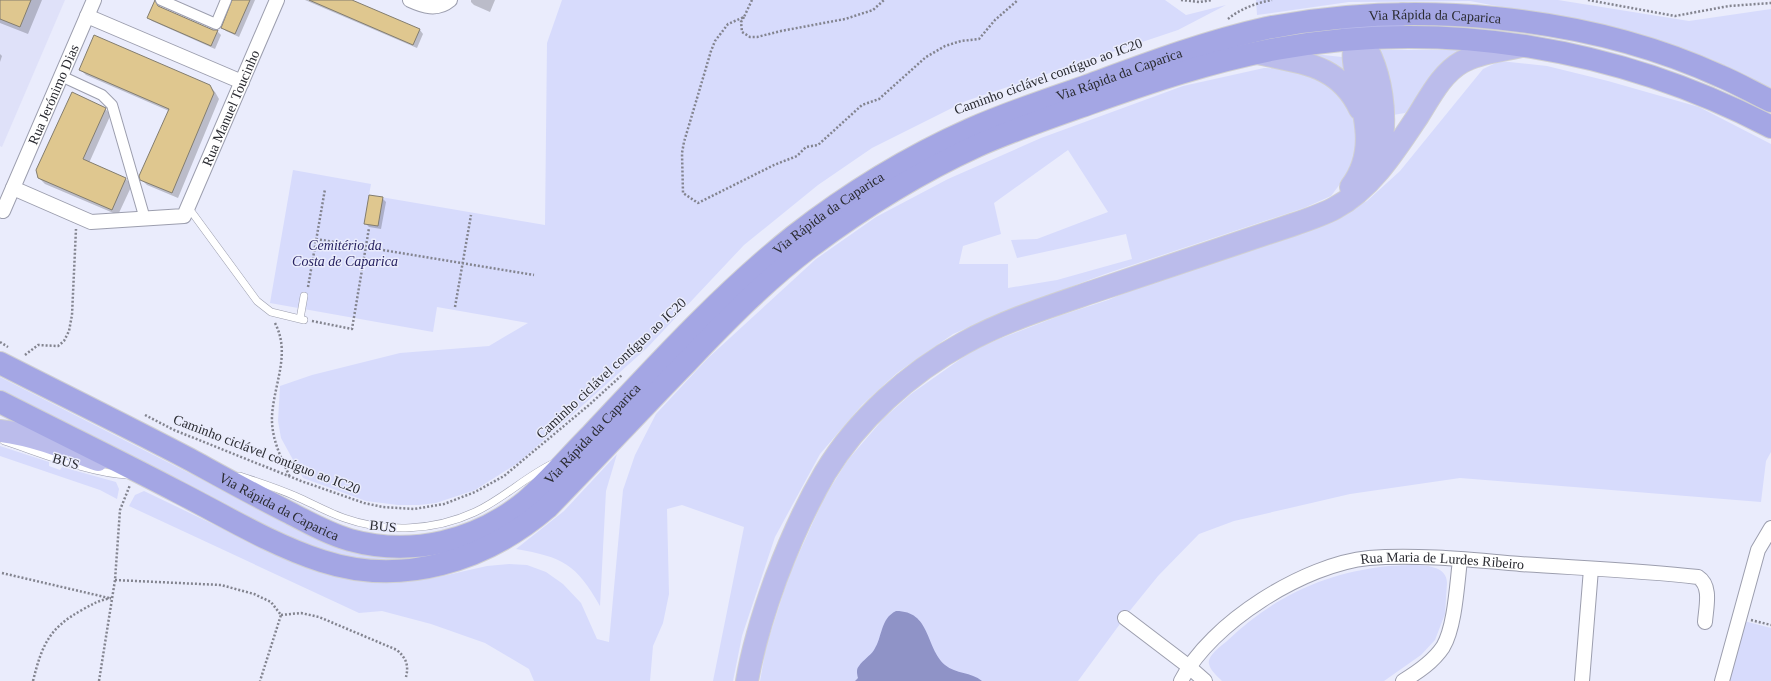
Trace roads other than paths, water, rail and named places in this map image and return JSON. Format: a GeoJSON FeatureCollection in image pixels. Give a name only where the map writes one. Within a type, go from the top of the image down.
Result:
{"type":"FeatureCollection","features":[{"type":"Feature","properties":{"kind":"highway","name":"Via Rápida da Caparica"},"geometry":{"type":"LineString","coordinates":[[6,356],[187,458],[333,534],[366,543],[409,547],[435,544],[458,538],[499,520],[518,508],[536,493],[717,304],[746,276],[816,220],[880,177],[944,141],[1012,113],[1191,50],[1256,31],[1302,22],[1352,16],[1407,13],[1454,14],[1513,19],[1606,37],[1658,52],[1719,75],[1771,101]]}},
{"type":"Feature","properties":{"kind":"highway","name":"Via Rápida da Caparica"},"geometry":{"type":"LineString","coordinates":[[0,402],[270,540],[311,557],[335,565],[362,570],[412,570],[439,566],[462,559],[487,548],[525,526],[547,508],[713,335],[760,289],[820,240],[889,193],[961,154],[1032,124],[1181,72],[1258,53],[1316,43],[1356,48],[1444,37],[1482,40],[1524,46],[1598,60],[1654,77],[1735,108],[1771,127]]}},
{"type":"Feature","properties":{"kind":"main road"},"geometry":{"type":"LineString","coordinates":[[1356,48],[1372,28],[1407,13]]}},
{"type":"Feature","properties":{"kind":"main road"},"geometry":{"type":"LineString","coordinates":[[1302,22],[1319,20],[1336,22],[1350,28],[1356,48],[1372,58],[1375,68],[1375,124],[1365,160],[1354,183],[1334,205],[1311,218]]}},
{"type":"Feature","properties":{"kind":"main road"},"geometry":{"type":"LineString","coordinates":[[747,681],[759,630],[772,591],[789,544],[812,495],[826,472],[856,432],[878,408],[910,380],[950,351],[1005,322],[1311,218],[1335,208],[1354,194],[1391,155],[1444,78],[1462,62],[1476,56],[1524,46]]}},
{"type":"Feature","properties":{"kind":"main road"},"geometry":{"type":"LineString","coordinates":[[1258,53],[1306,62],[1333,76],[1347,89],[1375,124],[1382,144],[1376,162],[1367,179],[1354,194]]}},
{"type":"Feature","properties":{"kind":"main road"},"geometry":{"type":"LineString","coordinates":[[1375,124],[1406,119],[1424,106]]}},
{"type":"Feature","properties":{"kind":"main road"},"geometry":{"type":"LineString","coordinates":[[0,432],[17,433],[37,439],[73,451],[134,475],[270,540]]}},
{"type":"Feature","properties":{"kind":"street","name":"Rua Jerónimo Dias"},"geometry":{"type":"LineString","coordinates":[[3,211],[94,0]]}},
{"type":"Feature","properties":{"kind":"street"},"geometry":{"type":"LineString","coordinates":[[161,0],[216,24],[226,0]]}},
{"type":"Feature","properties":{"kind":"street","name":"Rua Manuel Toucinho"},"geometry":{"type":"LineString","coordinates":[[186,211],[277,0]]}},
{"type":"Feature","properties":{"kind":"street"},"geometry":{"type":"LineString","coordinates":[[410,0],[431,7],[443,4],[450,0]]}},
{"type":"Feature","properties":{"kind":"street"},"geometry":{"type":"LineString","coordinates":[[87,16],[242,82]]}},
{"type":"Feature","properties":{"kind":"street"},"geometry":{"type":"LineString","coordinates":[[61,76],[102,96],[112,105],[145,218]]}},
{"type":"Feature","properties":{"kind":"street"},"geometry":{"type":"LineString","coordinates":[[13,188],[91,222],[145,218],[186,211]]}},
{"type":"Feature","properties":{"kind":"street"},"geometry":{"type":"LineString","coordinates":[[1722,681],[1758,550],[1771,528]]}},
{"type":"Feature","properties":{"kind":"street","name":"Rua Maria de Lurdes Ribeiro"},"geometry":{"type":"LineString","coordinates":[[1180,681],[1188,666],[1214,638],[1242,614],[1270,594],[1301,579],[1339,564],[1369,558],[1412,557],[1698,577],[1704,581],[1707,587],[1705,622]]}},
{"type":"Feature","properties":{"kind":"street"},"geometry":{"type":"LineString","coordinates":[[1404,681],[1431,661],[1443,647],[1450,629],[1460,560]]}},
{"type":"Feature","properties":{"kind":"street"},"geometry":{"type":"LineString","coordinates":[[1582,681],[1591,569]]}},
{"type":"Feature","properties":{"kind":"street"},"geometry":{"type":"LineString","coordinates":[[1125,618],[1188,666],[1205,681]]}},
{"type":"Feature","properties":{"kind":"lane"},"geometry":{"type":"LineString","coordinates":[[186,211],[264,307],[272,312],[302,319],[304,296]]}},
{"type":"Feature","properties":{"kind":"lane","name":"BUS"},"geometry":{"type":"LineString","coordinates":[[0,440],[56,458],[114,474],[134,475]]}},
{"type":"Feature","properties":{"kind":"water"},"geometry":{"type":"Polygon","coordinates":[[[896,611],[907,613],[916,617],[922,623],[934,649],[945,665],[982,681],[855,681],[858,678],[858,667],[874,650],[884,623],[891,614],[896,611]]]}},
{"type":"Feature","properties":{"kind":"park label","name":"Cemitério da Costa de Caparica"},"geometry":{"type":"Point","coordinates":[345,254]}}]}
